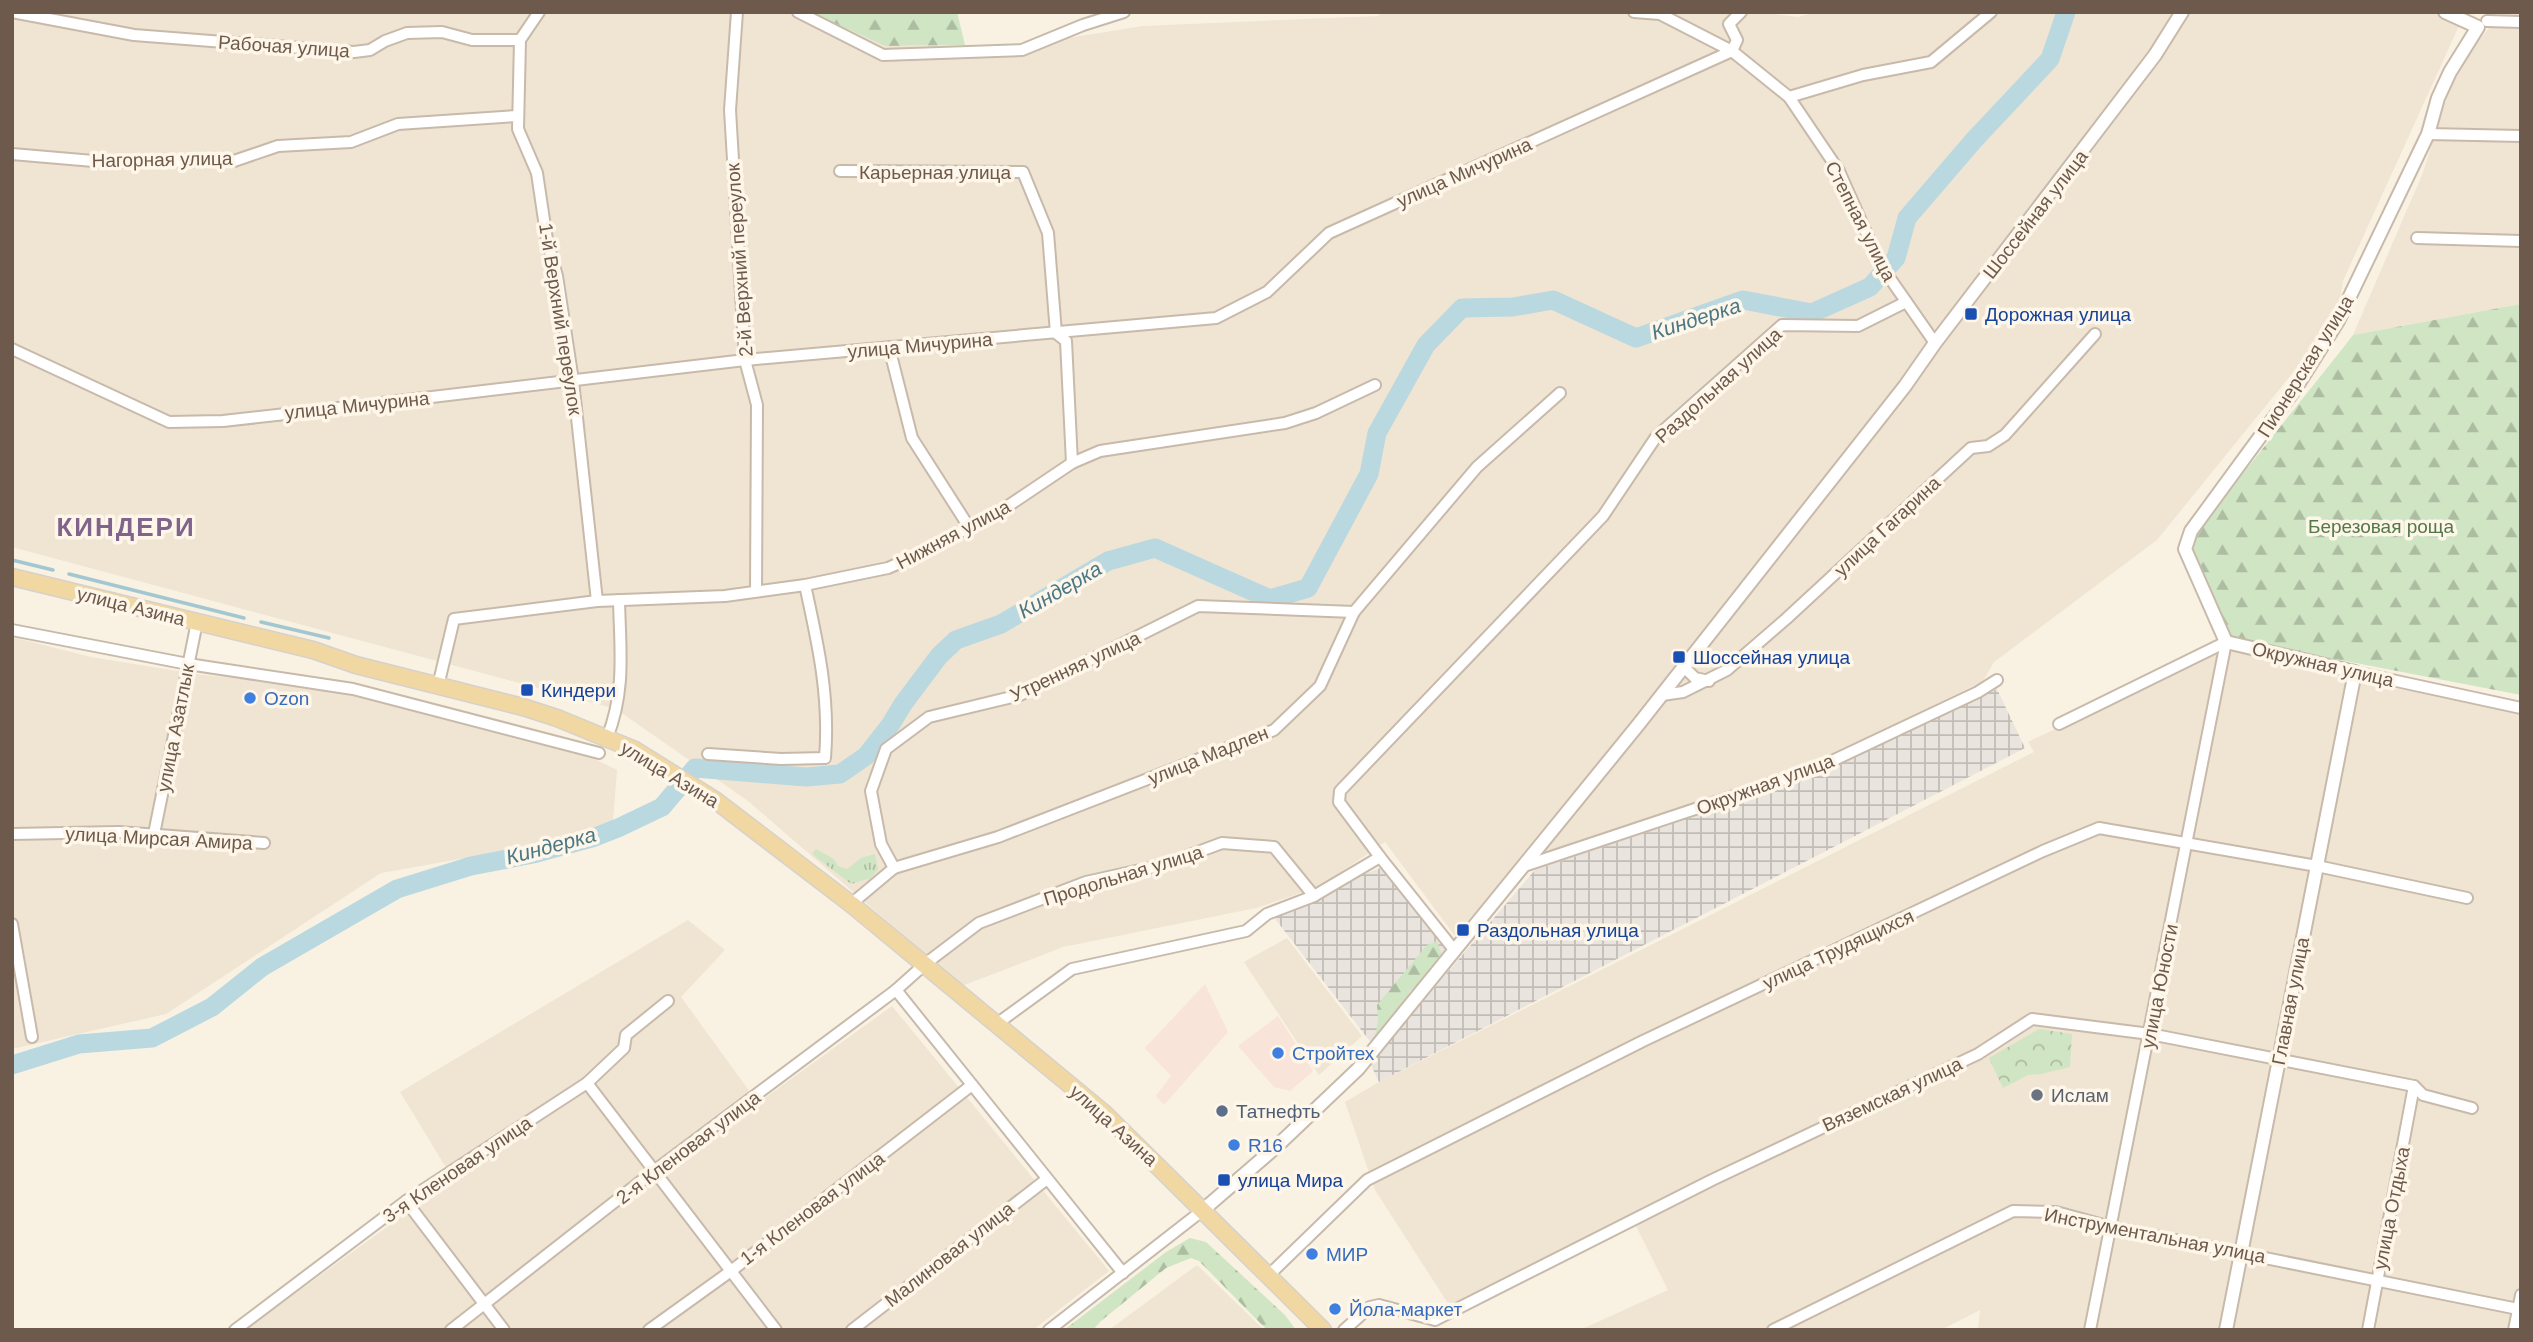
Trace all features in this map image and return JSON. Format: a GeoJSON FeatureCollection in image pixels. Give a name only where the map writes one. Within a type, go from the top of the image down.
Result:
{"type":"FeatureCollection","features":[{"type":"Feature","properties":{"kind":"main road","name":"улица Азина"},"geometry":{"type":"LineString","coordinates":[[12,578],[313,650],[356,665],[523,707],[635,750],[715,800],[851,904],[998,1023],[1104,1113],[1203,1210]]}},
{"type":"Feature","properties":{"kind":"main road"},"geometry":{"type":"LineString","coordinates":[[1203,1210],[1323,1330]]}},
{"type":"Feature","properties":{"kind":"street","name":"Рабочая улица"},"geometry":{"type":"LineString","coordinates":[[12,12],[134,35],[354,52],[369,50],[407,33],[442,32],[472,40],[520,40]]}},
{"type":"Feature","properties":{"kind":"street"},"geometry":{"type":"LineString","coordinates":[[520,40],[539,12]]}},
{"type":"Feature","properties":{"kind":"street","name":"2-й Верхний переулок"},"geometry":{"type":"LineString","coordinates":[[737,12],[730,110],[744,360],[757,405],[756,591]]}},
{"type":"Feature","properties":{"kind":"street"},"geometry":{"type":"LineString","coordinates":[[797,12],[883,55],[1022,50],[1083,25],[1124,12]]}},
{"type":"Feature","properties":{"kind":"street"},"geometry":{"type":"LineString","coordinates":[[1634,12],[1660,14],[1732,51],[1789,97],[1863,75],[1931,62],[1991,12]]}},
{"type":"Feature","properties":{"kind":"street"},"geometry":{"type":"LineString","coordinates":[[1732,51],[1737,40],[1729,24],[1741,12]]}},
{"type":"Feature","properties":{"kind":"street","name":"Шоссейная улица"},"geometry":{"type":"LineString","coordinates":[[1203,1210],[1277,1146],[1358,1069],[1455,951],[1662,695],[1905,386],[2155,55],[2182,12]]}},
{"type":"Feature","properties":{"kind":"street"},"geometry":{"type":"LineString","coordinates":[[2445,12],[2483,24],[2521,22]]}},
{"type":"Feature","properties":{"kind":"street","name":"Пионерская улица"},"geometry":{"type":"LineString","coordinates":[[2226,642],[2185,549],[2191,531],[2295,389],[2338,321],[2428,134],[2438,98],[2450,72],[2483,24],[2497,12]]}},
{"type":"Feature","properties":{"kind":"street","name":"1-й Верхний переулок"},"geometry":{"type":"LineString","coordinates":[[520,40],[517,116],[519,129],[537,173],[547,240],[557,276],[573,381],[597,601]]}},
{"type":"Feature","properties":{"kind":"street","name":"улица Мичурина"},"geometry":{"type":"LineString","coordinates":[[12,349],[169,422],[223,421],[744,360],[1216,318],[1267,292],[1329,233],[1732,51]]}},
{"type":"Feature","properties":{"kind":"street","name":"Степная улица"},"geometry":{"type":"LineString","coordinates":[[1789,97],[1839,171],[1880,264],[1935,343]]}},
{"type":"Feature","properties":{"kind":"street","name":"Нагорная улица"},"geometry":{"type":"LineString","coordinates":[[12,153],[105,162],[234,161],[278,146],[351,142],[398,124],[517,116]]}},
{"type":"Feature","properties":{"kind":"street"},"geometry":{"type":"LineString","coordinates":[[2428,134],[2521,136]]}},
{"type":"Feature","properties":{"kind":"street","name":"Карьерная улица"},"geometry":{"type":"LineString","coordinates":[[840,171],[1023,172],[1048,233],[1056,333],[1066,341],[1072,463]]}},
{"type":"Feature","properties":{"kind":"street"},"geometry":{"type":"LineString","coordinates":[[2417,238],[2521,241]]}},
{"type":"Feature","properties":{"kind":"street","name":"Раздольная улица"},"geometry":{"type":"LineString","coordinates":[[1455,951],[1339,802],[1340,791],[1603,516],[1656,437],[1782,325],[1858,326],[1906,302]]}},
{"type":"Feature","properties":{"kind":"street","name":"улица Гагарина"},"geometry":{"type":"LineString","coordinates":[[1662,695],[1684,692],[1727,670],[1786,620],[1971,448],[1988,446],[2005,435],[2095,334]]}},
{"type":"Feature","properties":{"kind":"street"},"geometry":{"type":"LineString","coordinates":[[890,347],[912,438],[970,527]]}},
{"type":"Feature","properties":{"kind":"street","name":"Нижняя улица"},"geometry":{"type":"LineString","coordinates":[[438,686],[454,619],[597,601],[725,596],[805,585],[888,568],[970,527],[1008,506],[1072,463],[1100,451],[1284,423],[1316,413],[1375,385]]}},
{"type":"Feature","properties":{"kind":"street","name":"улица Мадлен"},"geometry":{"type":"LineString","coordinates":[[851,904],[894,868],[998,838],[1274,730],[1320,686],[1354,611],[1476,467],[1560,393]]}},
{"type":"Feature","properties":{"kind":"street"},"geometry":{"type":"LineString","coordinates":[[708,754],[781,759],[825,758],[827,735],[823,667],[805,585]]}},
{"type":"Feature","properties":{"kind":"street"},"geometry":{"type":"LineString","coordinates":[[607,738],[616,716],[621,690],[619,600]]}},
{"type":"Feature","properties":{"kind":"street","name":"Утренняя улица"},"geometry":{"type":"LineString","coordinates":[[894,868],[881,844],[872,791],[886,748],[929,717],[1020,695],[1198,606],[1354,611]]}},
{"type":"Feature","properties":{"kind":"street","name":"улица Азатлык"},"geometry":{"type":"LineString","coordinates":[[154,834],[197,622]]}},
{"type":"Feature","properties":{"kind":"street"},"geometry":{"type":"LineString","coordinates":[[12,630],[188,664],[365,691],[599,753]]}},
{"type":"Feature","properties":{"kind":"street","name":"Окружная улица"},"geometry":{"type":"LineString","coordinates":[[2059,724],[2226,642],[2521,708]]}},
{"type":"Feature","properties":{"kind":"street","name":"улица Юности"},"geometry":{"type":"LineString","coordinates":[[2090,1330],[2226,642]]}},
{"type":"Feature","properties":{"kind":"street"},"geometry":{"type":"LineString","coordinates":[[1684,667],[1695,678],[1709,681]]}},
{"type":"Feature","properties":{"kind":"street","name":"Главная улица"},"geometry":{"type":"LineString","coordinates":[[2225,1330],[2355,672]]}},
{"type":"Feature","properties":{"kind":"street","name":"Окружная улица"},"geometry":{"type":"LineString","coordinates":[[1524,866],[1815,769],[1978,692],[1997,680]]}},
{"type":"Feature","properties":{"kind":"street","name":"улица Трудящихся"},"geometry":{"type":"LineString","coordinates":[[1269,1275],[1367,1180],[1643,1041],[2043,851],[2099,828],[2317,866],[2467,898]]}},
{"type":"Feature","properties":{"kind":"street","name":"улица Мирсая Амира"},"geometry":{"type":"LineString","coordinates":[[12,834],[119,832],[264,843]]}},
{"type":"Feature","properties":{"kind":"street","name":"Продольная улица"},"geometry":{"type":"LineString","coordinates":[[925,964],[979,923],[1086,882],[1163,865],[1222,843],[1273,847],[1314,896]]}},
{"type":"Feature","properties":{"kind":"street"},"geometry":{"type":"LineString","coordinates":[[998,1023],[1072,969],[1246,931],[1267,914],[1314,896],[1380,857]]}},
{"type":"Feature","properties":{"kind":"street"},"geometry":{"type":"LineString","coordinates":[[12,924],[32,1037]]}},
{"type":"Feature","properties":{"kind":"street","name":"2-я Кленовая улица"},"geometry":{"type":"LineString","coordinates":[[451,1330],[654,1171],[896,990],[925,964]]}},
{"type":"Feature","properties":{"kind":"street"},"geometry":{"type":"LineString","coordinates":[[896,990],[1123,1273]]}},
{"type":"Feature","properties":{"kind":"street","name":"3-я Кленовая улица"},"geometry":{"type":"LineString","coordinates":[[235,1330],[406,1201],[587,1083],[624,1048],[626,1035],[668,1001]]}},
{"type":"Feature","properties":{"kind":"street","name":"Вяземская улица"},"geometry":{"type":"LineString","coordinates":[[1343,1330],[1370,1307],[1379,1305],[1434,1321],[1712,1180],[1978,1054],[2032,1019],[2150,1034],[2279,1058],[2414,1086],[2423,1095],[2472,1108]]}},
{"type":"Feature","properties":{"kind":"street"},"geometry":{"type":"LineString","coordinates":[[587,1083],[776,1330]]}},
{"type":"Feature","properties":{"kind":"street","name":"1-я Кленовая улица"},"geometry":{"type":"LineString","coordinates":[[649,1330],[972,1085]]}},
{"type":"Feature","properties":{"kind":"street","name":"улица Отдыха"},"geometry":{"type":"LineString","coordinates":[[2368,1330],[2414,1086]]}},
{"type":"Feature","properties":{"kind":"street","name":"Малиновая улица"},"geometry":{"type":"LineString","coordinates":[[852,1330],[1047,1179]]}},
{"type":"Feature","properties":{"kind":"street"},"geometry":{"type":"LineString","coordinates":[[406,1201],[504,1330]]}},
{"type":"Feature","properties":{"kind":"street"},"geometry":{"type":"LineString","coordinates":[[1049,1330],[1203,1210]]}},
{"type":"Feature","properties":{"kind":"street","name":"Инструментальная улица"},"geometry":{"type":"LineString","coordinates":[[1773,1330],[2013,1211],[2056,1212],[2111,1227],[2518,1310]]}},
{"type":"Feature","properties":{"kind":"street"},"geometry":{"type":"LineString","coordinates":[[2514,1330],[2521,1295]]}},
{"type":"Feature","properties":{"kind":"shaded area"},"geometry":{"type":"Polygon","coordinates":[[[12,12],[810,12],[885,46],[1018,46],[1143,26],[1379,16],[1380,12],[1758,12],[1798,17],[1817,12],[2472,12],[2458,28],[2343,281],[2337,318],[2157,540],[1994,662],[1983,681],[1809,767],[1516,865],[1455,936],[1385,842],[1319,887],[1256,908],[1063,947],[962,986],[748,801],[616,709],[12,547],[12,12]]]}},
{"type":"Feature","properties":{"kind":"shaded area"},"geometry":{"type":"Polygon","coordinates":[[[2503,12],[2521,12],[2521,304],[2353,335],[2422,175],[2458,64],[2503,12]]]}},
{"type":"Feature","properties":{"kind":"shaded area"},"geometry":{"type":"Polygon","coordinates":[[[12,637],[91,657],[196,674],[319,688],[581,752],[617,770],[613,821],[557,842],[381,873],[166,1014],[12,1049],[12,637]]]}},
{"type":"Feature","properties":{"kind":"shaded area"},"geometry":{"type":"Polygon","coordinates":[[[2226,648],[2360,682],[2521,711],[2521,1330],[1978,1330],[1980,1310],[1941,1330],[1580,1330],[1668,1290],[1631,1216],[1449,1305],[1375,1190],[1345,1102],[1379,1082],[2034,752],[2028,742],[2226,648]]]}},
{"type":"Feature","properties":{"kind":"shaded area"},"geometry":{"type":"Polygon","coordinates":[[[1997,689],[2025,748],[1379,1082],[1370,1063],[1535,870],[1824,772],[1997,689]]]}},
{"type":"Feature","properties":{"kind":"shaded area"},"geometry":{"type":"Polygon","coordinates":[[[1383,867],[1449,952],[1372,1044],[1269,911],[1383,867]]]}},
{"type":"Feature","properties":{"kind":"shaded area"},"geometry":{"type":"Polygon","coordinates":[[[688,920],[725,950],[681,997],[758,1103],[892,1006],[1109,1271],[1033,1330],[245,1330],[453,1179],[400,1092],[688,920]]]}},
{"type":"Feature","properties":{"kind":"shaded area"},"geometry":{"type":"Polygon","coordinates":[[[1287,938],[1362,1036],[1319,1075],[1244,962],[1287,938]]]}},
{"type":"Feature","properties":{"kind":"shaded area"},"geometry":{"type":"Polygon","coordinates":[[[1205,984],[1228,1032],[1164,1105],[1156,1096],[1171,1076],[1145,1048],[1205,984]]]}},
{"type":"Feature","properties":{"kind":"shaded area"},"geometry":{"type":"Polygon","coordinates":[[[1278,1016],[1313,1071],[1290,1091],[1274,1087],[1238,1046],[1278,1016]]]}},
{"type":"Feature","properties":{"kind":"shaded area"},"geometry":{"type":"Polygon","coordinates":[[[1197,1265],[1264,1330],[1109,1330],[1197,1265]]]}},
{"type":"Feature","properties":{"kind":"green space"},"geometry":{"type":"Polygon","coordinates":[[[810,12],[957,12],[965,45],[885,46],[810,12]]]}},
{"type":"Feature","properties":{"kind":"green space","name":"Березовая роща"},"geometry":{"type":"Polygon","coordinates":[[[2521,304],[2521,695],[2232,639],[2189,541],[2353,335],[2521,304]]]}},
{"type":"Feature","properties":{"kind":"green space"},"geometry":{"type":"Polygon","coordinates":[[[816,849],[834,859],[838,866],[847,869],[861,858],[875,854],[878,869],[871,878],[851,884],[812,854],[816,849]]]}},
{"type":"Feature","properties":{"kind":"green space"},"geometry":{"type":"Polygon","coordinates":[[[1437,941],[1444,961],[1417,990],[1410,990],[1399,1016],[1375,1038],[1377,1005],[1427,945],[1437,941]]]}},
{"type":"Feature","properties":{"kind":"green space"},"geometry":{"type":"Polygon","coordinates":[[[2039,1029],[2072,1034],[2070,1067],[2028,1075],[2003,1088],[1989,1058],[2039,1029]]]}},
{"type":"Feature","properties":{"kind":"green space"},"geometry":{"type":"Polygon","coordinates":[[[1190,1238],[1206,1242],[1285,1315],[1296,1330],[1267,1330],[1199,1261],[1191,1258],[1166,1268],[1093,1330],[1064,1330],[1166,1252],[1190,1238]]]}},
{"type":"Feature","properties":{"kind":"waterway","name":"Киндерка"},"geometry":{"type":"LineString","coordinates":[[12,1065],[79,1044],[152,1038],[212,1007],[262,967],[397,889],[471,866],[533,854],[595,837],[618,828],[662,807],[695,768],[806,777],[840,774],[866,756],[939,656],[956,640],[1001,624],[1108,561],[1155,548],[1270,599],[1308,588],[1369,474],[1377,433],[1426,345],[1462,308],[1513,307],[1553,300],[1636,338],[1743,300],[1812,313],[1870,287],[1896,258],[1907,218],[1974,140],[2050,59],[2066,12]]}},
{"type":"Feature","properties":{"kind":"waterway"},"geometry":{"type":"LineString","coordinates":[[12,560],[53,570]]}},
{"type":"Feature","properties":{"kind":"waterway"},"geometry":{"type":"LineString","coordinates":[[69,574],[244,618]]}},
{"type":"Feature","properties":{"kind":"waterway"},"geometry":{"type":"LineString","coordinates":[[261,622],[329,638]]}},
{"type":"Feature","properties":{"kind":"place","name":"Дорожная улица"},"geometry":{"type":"Point","coordinates":[1971,314]}},
{"type":"Feature","properties":{"kind":"place","name":"Шоссейная улица"},"geometry":{"type":"Point","coordinates":[1679,657]}},
{"type":"Feature","properties":{"kind":"place","name":"Киндери"},"geometry":{"type":"Point","coordinates":[527,690]}},
{"type":"Feature","properties":{"kind":"place","name":"Ozon"},"geometry":{"type":"Point","coordinates":[250,698]}},
{"type":"Feature","properties":{"kind":"place","name":"Раздольная улица"},"geometry":{"type":"Point","coordinates":[1463,930]}},
{"type":"Feature","properties":{"kind":"place","name":"Стройтех"},"geometry":{"type":"Point","coordinates":[1278,1053]}},
{"type":"Feature","properties":{"kind":"place","name":"Ислам"},"geometry":{"type":"Point","coordinates":[2037,1095]}},
{"type":"Feature","properties":{"kind":"place","name":"Татнефть"},"geometry":{"type":"Point","coordinates":[1222,1111]}},
{"type":"Feature","properties":{"kind":"place","name":"R16"},"geometry":{"type":"Point","coordinates":[1234,1145]}},
{"type":"Feature","properties":{"kind":"place","name":"улица Мира"},"geometry":{"type":"Point","coordinates":[1224,1180]}},
{"type":"Feature","properties":{"kind":"place","name":"МИР"},"geometry":{"type":"Point","coordinates":[1312,1254]}},
{"type":"Feature","properties":{"kind":"place","name":"Йола-маркет"},"geometry":{"type":"Point","coordinates":[1335,1309]}},
{"type":"Feature","properties":{"kind":"district","name":"КИНДЕРИ"},"geometry":{"type":"Point","coordinates":[126,527]}}]}
